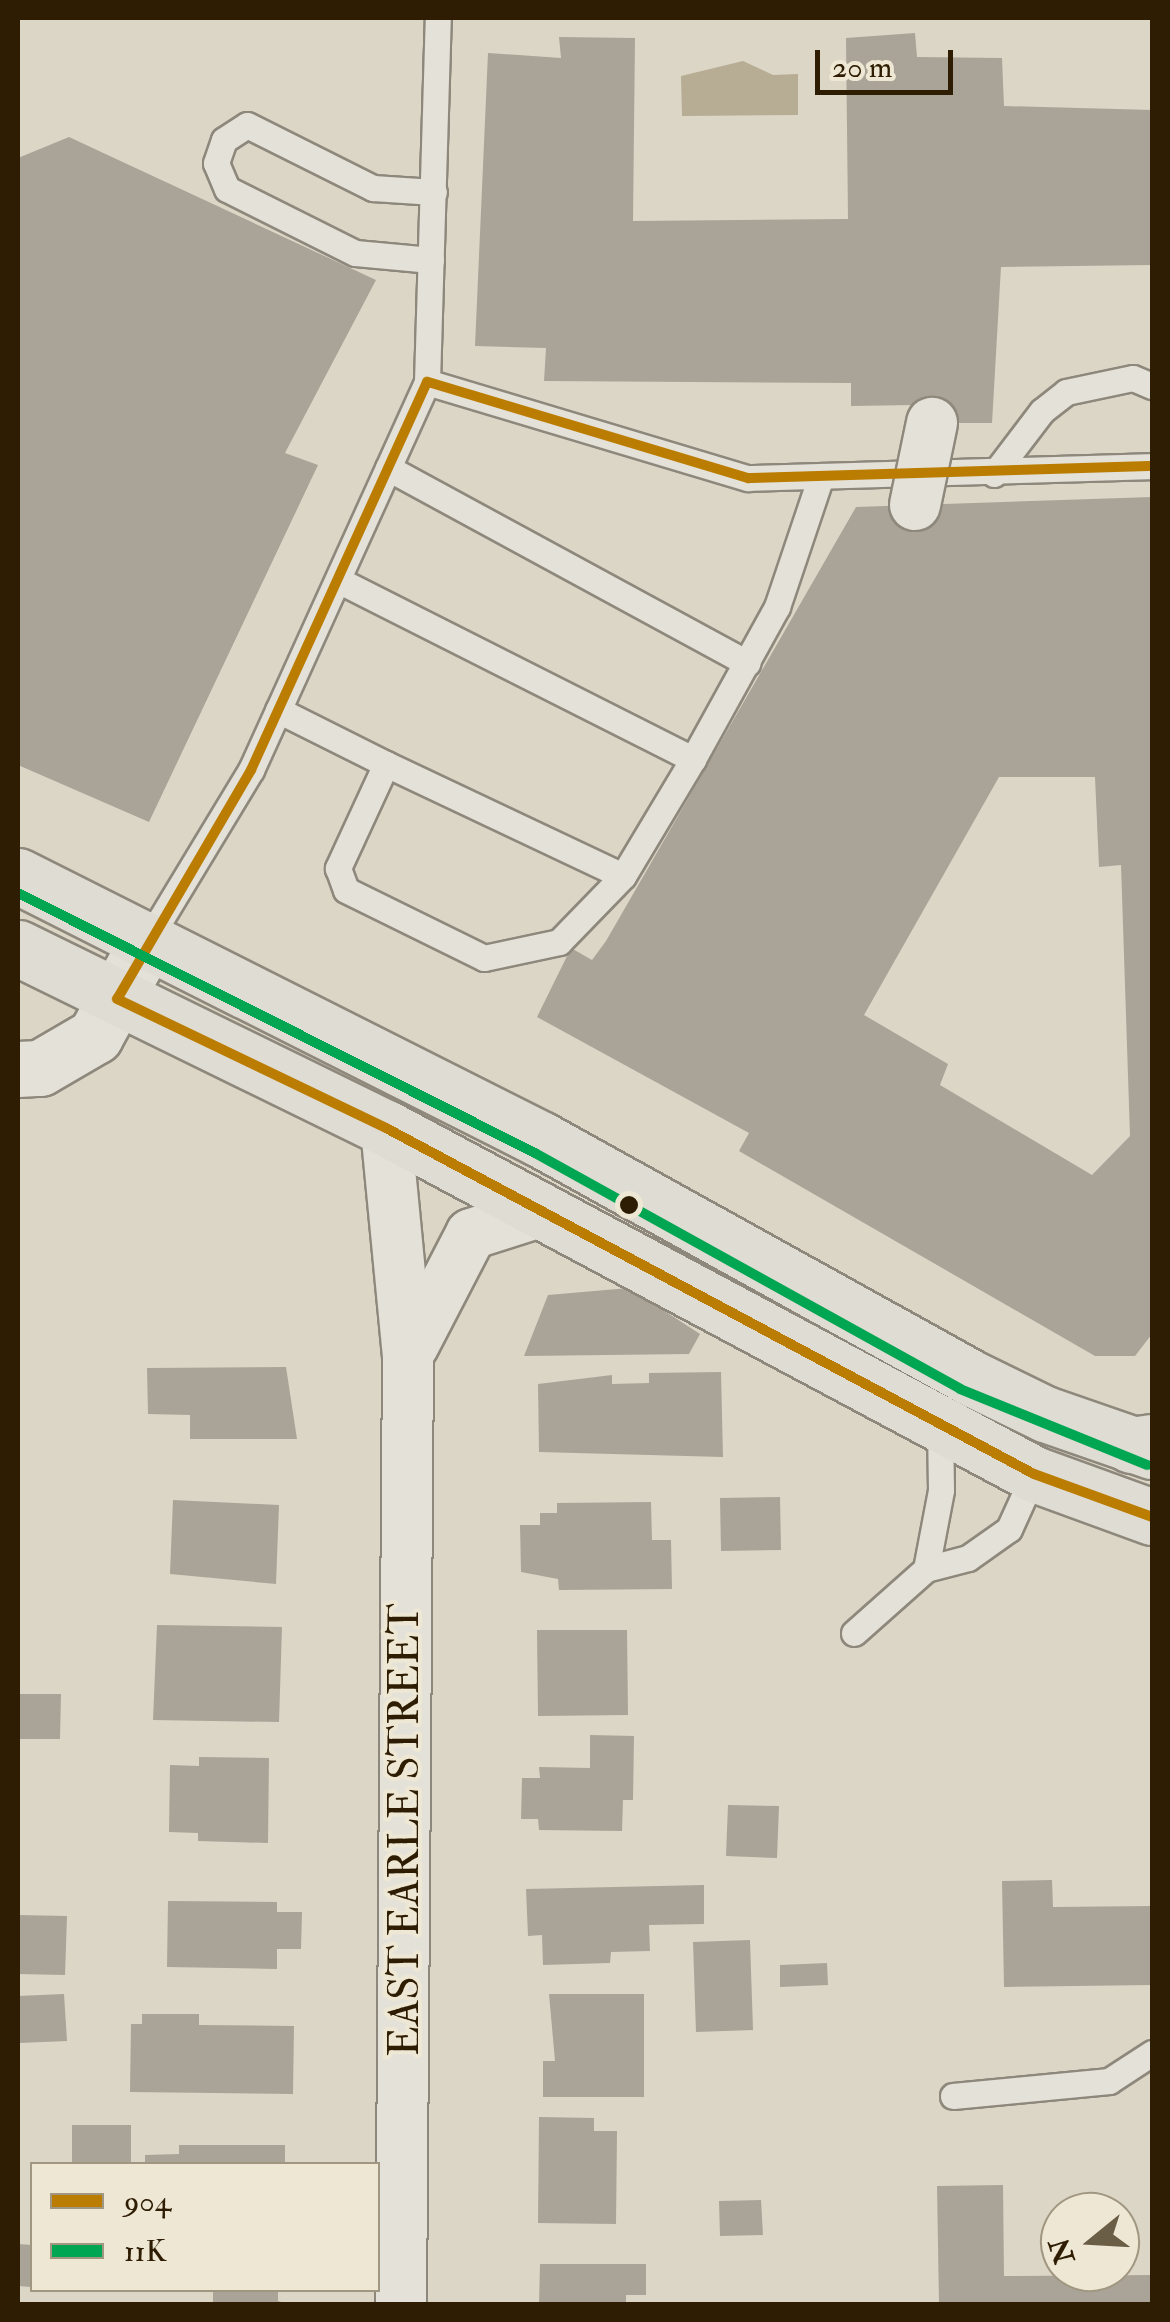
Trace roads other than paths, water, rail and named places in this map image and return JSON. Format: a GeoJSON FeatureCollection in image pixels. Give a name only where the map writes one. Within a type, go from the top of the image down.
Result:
{"type":"FeatureCollection","features":[{"type":"Feature","properties":{"kind":"main road"},"geometry":{"type":"LineString","coordinates":[[18,876],[542,1140],[967,1376],[1145,1446]]}},
{"type":"Feature","properties":{"kind":"main road"},"geometry":{"type":"LineString","coordinates":[[18,948],[117,1000],[386,1128],[1034,1474],[1152,1517]]}},
{"type":"Feature","properties":{"kind":"street"},"geometry":{"type":"LineString","coordinates":[[915,506],[932,423]]}},
{"type":"Feature","properties":{"kind":"street"},"geometry":{"type":"LineString","coordinates":[[18,1069],[72,1054],[95,1036],[148,940]]}},
{"type":"Feature","properties":{"kind":"street","name":"EAST EARLE STREET"},"geometry":{"type":"LineString","coordinates":[[386,1128],[408,1355],[402,2304]]}},
{"type":"Feature","properties":{"kind":"street","name":"EAST EARLE STREET"},"geometry":{"type":"LineString","coordinates":[[408,1355],[471,1234],[543,1211]]}},
{"type":"Feature","properties":{"kind":"lane"},"geometry":{"type":"LineString","coordinates":[[148,940],[278,710],[428,382],[438,18]]}},
{"type":"Feature","properties":{"kind":"lane"},"geometry":{"type":"LineString","coordinates":[[431,260],[354,253],[227,189],[216,163],[224,140],[247,125],[373,188],[434,192]]}},
{"type":"Feature","properties":{"kind":"lane"},"geometry":{"type":"LineString","coordinates":[[994,474],[1042,411],[1066,392],[1133,378],[1152,386]]}},
{"type":"Feature","properties":{"kind":"lane"},"geometry":{"type":"LineString","coordinates":[[428,382],[748,478],[994,474],[1152,466]]}},
{"type":"Feature","properties":{"kind":"lane"},"geometry":{"type":"LineString","coordinates":[[388,468],[747,663]]}},
{"type":"Feature","properties":{"kind":"lane"},"geometry":{"type":"LineString","coordinates":[[386,764],[338,868],[346,890],[484,958],[559,942],[623,876],[747,663],[777,608],[821,476]]}},
{"type":"Feature","properties":{"kind":"lane"},"geometry":{"type":"LineString","coordinates":[[338,580],[693,759]]}},
{"type":"Feature","properties":{"kind":"lane"},"geometry":{"type":"LineString","coordinates":[[278,710],[623,876]]}},
{"type":"Feature","properties":{"kind":"lane"},"geometry":{"type":"LineString","coordinates":[[926,1569],[941,1490],[940,1424]]}},
{"type":"Feature","properties":{"kind":"lane"},"geometry":{"type":"LineString","coordinates":[[854,1634],[926,1569],[968,1558],[1009,1529],[1034,1474]]}},
{"type":"Feature","properties":{"kind":"lane"},"geometry":{"type":"LineString","coordinates":[[953,2096],[1109,2082],[1152,2053]]}}]}
